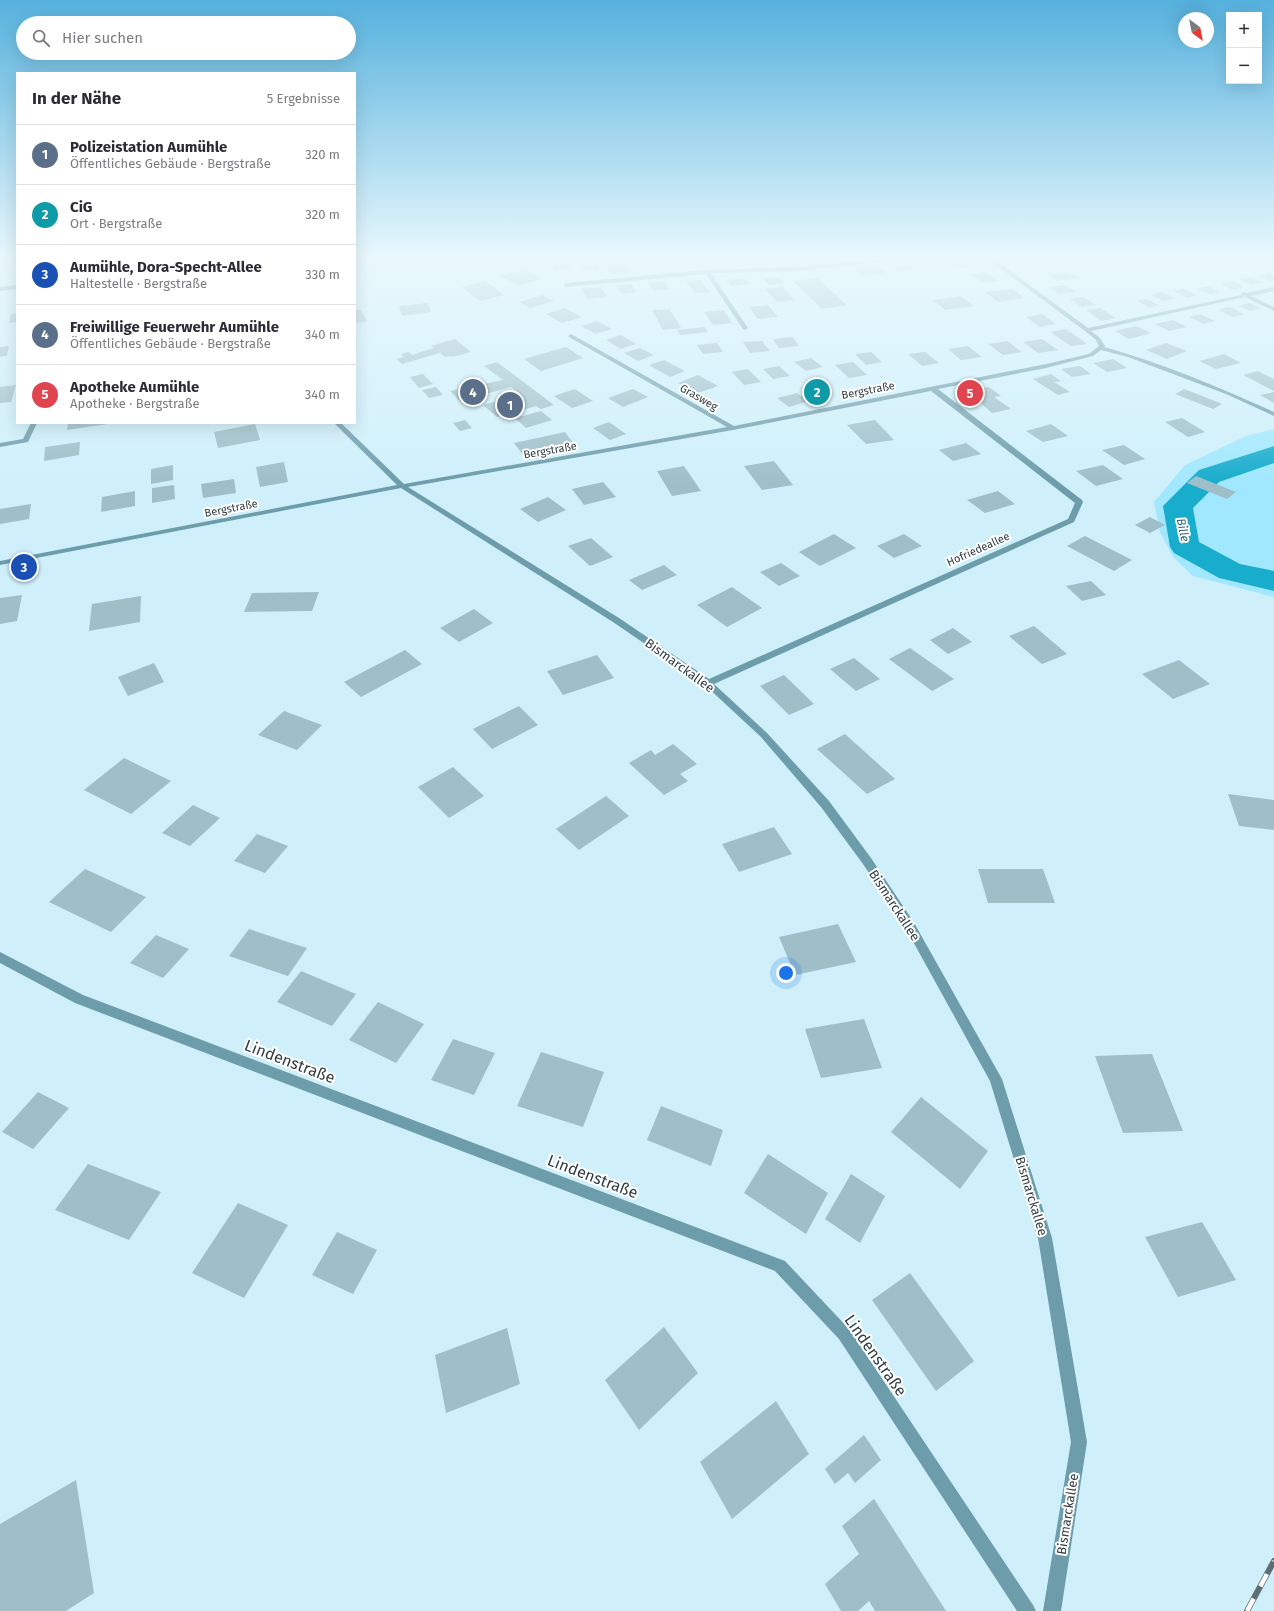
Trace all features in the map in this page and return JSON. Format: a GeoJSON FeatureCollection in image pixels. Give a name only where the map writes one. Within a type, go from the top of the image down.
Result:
{"type":"FeatureCollection","features":[{"type":"Feature","properties":{"kind":"street"},"geometry":{"type":"LineString","coordinates":[[1092,334],[1098,339],[1102,346],[1100,348],[1130,356],[1228,393],[1274,414]]}},
{"type":"Feature","properties":{"kind":"street","name":"Grasweg"},"geometry":{"type":"LineString","coordinates":[[572,336],[733,428]]}},
{"type":"Feature","properties":{"kind":"street","name":"Bergstraße"},"geometry":{"type":"LineString","coordinates":[[0,563],[402,486],[733,428],[1081,358],[1091,355],[1100,348]]}},
{"type":"Feature","properties":{"kind":"street","name":"Hofriedeallee"},"geometry":{"type":"LineString","coordinates":[[708,683],[1071,520],[1079,502],[932,388]]}},
{"type":"Feature","properties":{"kind":"street"},"geometry":{"type":"LineString","coordinates":[[0,445],[26,441],[34,424]]}},
{"type":"Feature","properties":{"kind":"street","name":"Bismarckallee"},"geometry":{"type":"LineString","coordinates":[[338,424],[402,486],[616,620],[708,683],[764,735],[825,804],[867,860],[909,924],[996,1079],[1045,1238],[1079,1442],[1052,1611]]}},
{"type":"Feature","properties":{"kind":"street","name":"Lindenstraße"},"geometry":{"type":"LineString","coordinates":[[0,957],[79,999],[780,1266],[844,1334],[1027,1611]]}},
{"type":"Feature","properties":{"kind":"shaded area"},"geometry":{"type":"Polygon","coordinates":[[[1274,429],[1274,597],[1193,576],[1173,557],[1160,532],[1154,502],[1185,465],[1246,436],[1274,429]]]}},
{"type":"Feature","properties":{"kind":"building"},"geometry":{"type":"Polygon","coordinates":[[[1053,334],[1073,334],[1087,344],[1071,346],[1053,334]]]}},
{"type":"Feature","properties":{"kind":"building"},"geometry":{"type":"Polygon","coordinates":[[[1121,334],[1147,334],[1129,339],[1121,334]]]}},
{"type":"Feature","properties":{"kind":"building"},"geometry":{"type":"Polygon","coordinates":[[[621,335],[636,344],[621,349],[606,340],[621,335]]]}},
{"type":"Feature","properties":{"kind":"building"},"geometry":{"type":"Polygon","coordinates":[[[793,337],[799,346],[779,348],[773,339],[793,337]]]}},
{"type":"Feature","properties":{"kind":"building"},"geometry":{"type":"Polygon","coordinates":[[[455,339],[471,352],[452,357],[445,357],[440,353],[402,364],[396,359],[404,357],[401,354],[409,352],[412,355],[434,348],[431,346],[455,339]]]}},
{"type":"Feature","properties":{"kind":"building"},"geometry":{"type":"Polygon","coordinates":[[[1042,339],[1058,350],[1038,353],[1023,342],[1042,339]]]}},
{"type":"Feature","properties":{"kind":"building"},"geometry":{"type":"Polygon","coordinates":[[[762,341],[770,351],[750,353],[743,342],[762,341]]]}},
{"type":"Feature","properties":{"kind":"building"},"geometry":{"type":"Polygon","coordinates":[[[1007,341],[1022,352],[1003,355],[988,344],[1007,341]]]}},
{"type":"Feature","properties":{"kind":"building"},"geometry":{"type":"Polygon","coordinates":[[[717,343],[723,352],[703,354],[697,345],[717,343]]]}},
{"type":"Feature","properties":{"kind":"building"},"geometry":{"type":"Polygon","coordinates":[[[1166,343],[1187,351],[1167,359],[1146,350],[1166,343]]]}},
{"type":"Feature","properties":{"kind":"building"},"geometry":{"type":"Polygon","coordinates":[[[9,346],[7,356],[0,357],[0,347],[9,346]]]}},
{"type":"Feature","properties":{"kind":"building"},"geometry":{"type":"Polygon","coordinates":[[[968,346],[982,357],[961,360],[948,349],[968,346]]]}},
{"type":"Feature","properties":{"kind":"building"},"geometry":{"type":"Polygon","coordinates":[[[566,347],[583,358],[541,371],[524,359],[566,347]]]}},
{"type":"Feature","properties":{"kind":"building"},"geometry":{"type":"Polygon","coordinates":[[[640,348],[654,355],[638,361],[624,353],[640,348]]]}},
{"type":"Feature","properties":{"kind":"building"},"geometry":{"type":"Polygon","coordinates":[[[871,352],[882,362],[866,365],[855,354],[871,352]]]}},
{"type":"Feature","properties":{"kind":"building"},"geometry":{"type":"Polygon","coordinates":[[[925,352],[939,363],[922,366],[908,354],[925,352]]]}},
{"type":"Feature","properties":{"kind":"building"},"geometry":{"type":"Polygon","coordinates":[[[1224,354],[1241,363],[1216,369],[1199,361],[1224,354]]]}},
{"type":"Feature","properties":{"kind":"building"},"geometry":{"type":"Polygon","coordinates":[[[811,358],[823,367],[806,371],[794,362],[811,358]]]}},
{"type":"Feature","properties":{"kind":"building"},"geometry":{"type":"Polygon","coordinates":[[[1113,359],[1127,368],[1107,372],[1093,363],[1113,359]]]}},
{"type":"Feature","properties":{"kind":"building"},"geometry":{"type":"Polygon","coordinates":[[[664,360],[685,371],[670,377],[649,365],[664,360]]]}},
{"type":"Feature","properties":{"kind":"building"},"geometry":{"type":"Polygon","coordinates":[[[497,362],[554,405],[541,409],[536,406],[497,417],[483,405],[521,394],[511,387],[460,401],[450,391],[503,380],[484,366],[497,362]]]}},
{"type":"Feature","properties":{"kind":"building"},"geometry":{"type":"Polygon","coordinates":[[[853,362],[867,375],[849,378],[835,365],[853,362]]]}},
{"type":"Feature","properties":{"kind":"building"},"geometry":{"type":"Polygon","coordinates":[[[779,366],[790,376],[773,379],[763,369],[779,366]]]}},
{"type":"Feature","properties":{"kind":"building"},"geometry":{"type":"Polygon","coordinates":[[[1080,366],[1091,374],[1072,377],[1061,369],[1080,366]]]}},
{"type":"Feature","properties":{"kind":"building"},"geometry":{"type":"Polygon","coordinates":[[[748,369],[761,382],[744,385],[732,372],[748,369]]]}},
{"type":"Feature","properties":{"kind":"building"},"geometry":{"type":"Polygon","coordinates":[[[1258,371],[1274,379],[1274,391],[1243,375],[1258,371]]]}},
{"type":"Feature","properties":{"kind":"building"},"geometry":{"type":"Polygon","coordinates":[[[423,374],[433,384],[419,388],[410,377],[423,374]]]}},
{"type":"Feature","properties":{"kind":"building"},"geometry":{"type":"Polygon","coordinates":[[[1051,374],[1061,381],[1054,382],[1070,392],[1058,395],[1033,379],[1051,374]]]}},
{"type":"Feature","properties":{"kind":"building"},"geometry":{"type":"Polygon","coordinates":[[[698,375],[718,386],[698,393],[678,383],[698,375]]]}},
{"type":"Feature","properties":{"kind":"building"},"geometry":{"type":"Polygon","coordinates":[[[16,385],[11,402],[0,403],[0,387],[16,385]]]}},
{"type":"Feature","properties":{"kind":"building"},"geometry":{"type":"Polygon","coordinates":[[[436,387],[443,395],[429,398],[422,390],[436,387]]]}},
{"type":"Feature","properties":{"kind":"building"},"geometry":{"type":"Polygon","coordinates":[[[820,387],[828,397],[814,398],[806,388],[820,387]]]}},
{"type":"Feature","properties":{"kind":"building"},"geometry":{"type":"Polygon","coordinates":[[[989,387],[1001,396],[994,397],[1011,409],[992,413],[975,398],[971,399],[962,392],[989,387]]]}},
{"type":"Feature","properties":{"kind":"building"},"geometry":{"type":"Polygon","coordinates":[[[575,389],[593,401],[572,408],[554,396],[575,389]]]}},
{"type":"Feature","properties":{"kind":"building"},"geometry":{"type":"Polygon","coordinates":[[[633,389],[648,397],[623,407],[608,398],[633,389]]]}},
{"type":"Feature","properties":{"kind":"building"},"geometry":{"type":"Polygon","coordinates":[[[1184,389],[1222,404],[1213,409],[1175,394],[1184,389]]]}},
{"type":"Feature","properties":{"kind":"building"},"geometry":{"type":"Polygon","coordinates":[[[1274,392],[1274,403],[1260,395],[1274,392]]]}},
{"type":"Feature","properties":{"kind":"building"},"geometry":{"type":"Polygon","coordinates":[[[797,393],[809,401],[789,407],[777,398],[797,393]]]}},
{"type":"Feature","properties":{"kind":"building"},"geometry":{"type":"Polygon","coordinates":[[[541,411],[552,420],[526,428],[515,418],[541,411]]]}},
{"type":"Feature","properties":{"kind":"building"},"geometry":{"type":"Polygon","coordinates":[[[1182,418],[1205,432],[1188,437],[1165,422],[1182,418]]]}},
{"type":"Feature","properties":{"kind":"building"},"geometry":{"type":"Polygon","coordinates":[[[465,420],[472,428],[460,431],[453,423],[465,420]]]}},
{"type":"Feature","properties":{"kind":"building"},"geometry":{"type":"Polygon","coordinates":[[[875,420],[894,440],[866,444],[847,425],[875,420]]]}},
{"type":"Feature","properties":{"kind":"building"},"geometry":{"type":"Polygon","coordinates":[[[609,422],[626,434],[610,440],[593,428],[609,422]]]}},
{"type":"Feature","properties":{"kind":"building"},"geometry":{"type":"Polygon","coordinates":[[[68,424],[108,424],[67,430],[68,424]]]}},
{"type":"Feature","properties":{"kind":"building"},"geometry":{"type":"Polygon","coordinates":[[[255,424],[260,440],[218,448],[214,432],[255,424]]]}},
{"type":"Feature","properties":{"kind":"building"},"geometry":{"type":"Polygon","coordinates":[[[1051,424],[1068,436],[1043,442],[1026,431],[1051,424]]]}},
{"type":"Feature","properties":{"kind":"building"},"geometry":{"type":"Polygon","coordinates":[[[565,432],[574,444],[523,455],[514,443],[565,432]]]}},
{"type":"Feature","properties":{"kind":"building"},"geometry":{"type":"Polygon","coordinates":[[[80,442],[79,455],[44,461],[45,447],[80,442]]]}},
{"type":"Feature","properties":{"kind":"building"},"geometry":{"type":"Polygon","coordinates":[[[966,443],[981,454],[953,461],[939,450],[966,443]]]}},
{"type":"Feature","properties":{"kind":"building"},"geometry":{"type":"Polygon","coordinates":[[[1124,445],[1145,459],[1124,465],[1102,450],[1124,445]]]}},
{"type":"Feature","properties":{"kind":"building"},"geometry":{"type":"Polygon","coordinates":[[[774,461],[793,485],[762,490],[744,466],[774,461]]]}},
{"type":"Feature","properties":{"kind":"building"},"geometry":{"type":"Polygon","coordinates":[[[284,462],[288,482],[260,487],[256,467],[284,462]]]}},
{"type":"Feature","properties":{"kind":"building"},"geometry":{"type":"Polygon","coordinates":[[[173,465],[173,480],[151,484],[151,469],[173,465]]]}},
{"type":"Feature","properties":{"kind":"building"},"geometry":{"type":"Polygon","coordinates":[[[1103,465],[1123,479],[1096,486],[1076,471],[1103,465]]]}},
{"type":"Feature","properties":{"kind":"building"},"geometry":{"type":"Polygon","coordinates":[[[684,466],[701,491],[672,496],[657,471],[684,466]]]}},
{"type":"Feature","properties":{"kind":"building"},"geometry":{"type":"Polygon","coordinates":[[[1196,476],[1236,492],[1227,499],[1187,483],[1196,476]]]}},
{"type":"Feature","properties":{"kind":"building"},"geometry":{"type":"Polygon","coordinates":[[[234,479],[236,493],[203,498],[201,484],[234,479]]]}},
{"type":"Feature","properties":{"kind":"building"},"geometry":{"type":"Polygon","coordinates":[[[603,482],[616,497],[584,505],[572,489],[603,482]]]}},
{"type":"Feature","properties":{"kind":"building"},"geometry":{"type":"Polygon","coordinates":[[[174,485],[175,499],[152,503],[152,488],[174,485]]]}},
{"type":"Feature","properties":{"kind":"building"},"geometry":{"type":"Polygon","coordinates":[[[135,491],[135,506],[101,512],[102,497],[135,491]]]}},
{"type":"Feature","properties":{"kind":"building"},"geometry":{"type":"Polygon","coordinates":[[[998,491],[1015,504],[985,513],[967,500],[998,491]]]}},
{"type":"Feature","properties":{"kind":"building"},"geometry":{"type":"Polygon","coordinates":[[[548,497],[566,510],[538,522],[520,509],[548,497]]]}},
{"type":"Feature","properties":{"kind":"building"},"geometry":{"type":"Polygon","coordinates":[[[31,504],[29,519],[0,524],[0,509],[31,504]]]}},
{"type":"Feature","properties":{"kind":"building"},"geometry":{"type":"Polygon","coordinates":[[[1150,517],[1165,525],[1150,533],[1135,525],[1150,517]]]}},
{"type":"Feature","properties":{"kind":"building"},"geometry":{"type":"Polygon","coordinates":[[[834,534],[856,548],[820,566],[799,552],[834,534]]]}},
{"type":"Feature","properties":{"kind":"building"},"geometry":{"type":"Polygon","coordinates":[[[904,534],[922,546],[894,558],[877,546],[904,534]]]}},
{"type":"Feature","properties":{"kind":"building"},"geometry":{"type":"Polygon","coordinates":[[[1085,536],[1132,560],[1114,571],[1067,546],[1085,536]]]}},
{"type":"Feature","properties":{"kind":"building"},"geometry":{"type":"Polygon","coordinates":[[[591,538],[613,557],[590,566],[568,546],[591,538]]]}},
{"type":"Feature","properties":{"kind":"building"},"geometry":{"type":"Polygon","coordinates":[[[781,563],[800,576],[779,586],[760,572],[781,563]]]}},
{"type":"Feature","properties":{"kind":"building"},"geometry":{"type":"Polygon","coordinates":[[[664,565],[677,575],[642,590],[629,580],[664,565]]]}},
{"type":"Feature","properties":{"kind":"building"},"geometry":{"type":"Polygon","coordinates":[[[1091,581],[1106,595],[1082,601],[1066,586],[1091,581]]]}},
{"type":"Feature","properties":{"kind":"building"},"geometry":{"type":"Polygon","coordinates":[[[732,587],[762,608],[727,627],[697,605],[732,587]]]}},
{"type":"Feature","properties":{"kind":"building"},"geometry":{"type":"Polygon","coordinates":[[[319,592],[312,611],[244,612],[252,593],[319,592]]]}},
{"type":"Feature","properties":{"kind":"building"},"geometry":{"type":"Polygon","coordinates":[[[22,595],[17,621],[0,624],[0,598],[22,595]]]}},
{"type":"Feature","properties":{"kind":"building"},"geometry":{"type":"Polygon","coordinates":[[[141,596],[140,622],[89,631],[92,604],[141,596]]]}},
{"type":"Feature","properties":{"kind":"building"},"geometry":{"type":"Polygon","coordinates":[[[474,609],[493,623],[459,642],[440,628],[474,609]]]}},
{"type":"Feature","properties":{"kind":"building"},"geometry":{"type":"Polygon","coordinates":[[[1034,626],[1067,654],[1042,664],[1009,636],[1034,626]]]}},
{"type":"Feature","properties":{"kind":"building"},"geometry":{"type":"Polygon","coordinates":[[[953,628],[972,642],[948,654],[930,640],[953,628]]]}},
{"type":"Feature","properties":{"kind":"building"},"geometry":{"type":"Polygon","coordinates":[[[910,648],[954,679],[932,691],[889,659],[910,648]]]}},
{"type":"Feature","properties":{"kind":"building"},"geometry":{"type":"Polygon","coordinates":[[[405,650],[422,664],[361,697],[344,682],[405,650]]]}},
{"type":"Feature","properties":{"kind":"building"},"geometry":{"type":"Polygon","coordinates":[[[597,655],[614,678],[563,695],[547,671],[597,655]]]}},
{"type":"Feature","properties":{"kind":"building"},"geometry":{"type":"Polygon","coordinates":[[[854,658],[880,679],[856,691],[830,669],[854,658]]]}},
{"type":"Feature","properties":{"kind":"building"},"geometry":{"type":"Polygon","coordinates":[[[1179,660],[1210,684],[1173,699],[1142,674],[1179,660]]]}},
{"type":"Feature","properties":{"kind":"building"},"geometry":{"type":"Polygon","coordinates":[[[154,663],[164,682],[128,696],[118,677],[154,663]]]}},
{"type":"Feature","properties":{"kind":"building"},"geometry":{"type":"Polygon","coordinates":[[[784,675],[814,704],[789,715],[760,686],[784,675]]]}},
{"type":"Feature","properties":{"kind":"building"},"geometry":{"type":"Polygon","coordinates":[[[519,706],[538,725],[492,749],[473,729],[519,706]]]}},
{"type":"Feature","properties":{"kind":"building"},"geometry":{"type":"Polygon","coordinates":[[[284,711],[322,725],[297,750],[258,735],[284,711]]]}},
{"type":"Feature","properties":{"kind":"building"},"geometry":{"type":"Polygon","coordinates":[[[845,734],[895,779],[867,794],[817,749],[845,734]]]}},
{"type":"Feature","properties":{"kind":"building"},"geometry":{"type":"Polygon","coordinates":[[[673,744],[697,764],[680,774],[688,781],[664,795],[629,763],[651,750],[655,755],[673,744]]]}},
{"type":"Feature","properties":{"kind":"building"},"geometry":{"type":"Polygon","coordinates":[[[124,758],[171,781],[131,814],[84,790],[124,758]]]}},
{"type":"Feature","properties":{"kind":"building"},"geometry":{"type":"Polygon","coordinates":[[[453,767],[484,796],[449,818],[418,787],[453,767]]]}},
{"type":"Feature","properties":{"kind":"building"},"geometry":{"type":"Polygon","coordinates":[[[1228,794],[1274,800],[1274,830],[1239,826],[1228,794]]]}},
{"type":"Feature","properties":{"kind":"building"},"geometry":{"type":"Polygon","coordinates":[[[606,796],[629,816],[579,850],[556,829],[606,796]]]}},
{"type":"Feature","properties":{"kind":"building"},"geometry":{"type":"Polygon","coordinates":[[[193,805],[220,818],[190,846],[162,833],[193,805]]]}},
{"type":"Feature","properties":{"kind":"building"},"geometry":{"type":"Polygon","coordinates":[[[774,827],[792,854],[739,872],[722,844],[774,827]]]}},
{"type":"Feature","properties":{"kind":"building"},"geometry":{"type":"Polygon","coordinates":[[[257,834],[288,846],[265,873],[234,861],[257,834]]]}},
{"type":"Feature","properties":{"kind":"building"},"geometry":{"type":"Polygon","coordinates":[[[85,869],[146,897],[111,932],[49,902],[85,869]]]}},
{"type":"Feature","properties":{"kind":"building"},"geometry":{"type":"Polygon","coordinates":[[[978,869],[1043,869],[1055,903],[988,903],[978,869]]]}},
{"type":"Feature","properties":{"kind":"building"},"geometry":{"type":"Polygon","coordinates":[[[838,924],[856,962],[795,975],[779,937],[838,924]]]}},
{"type":"Feature","properties":{"kind":"building"},"geometry":{"type":"Polygon","coordinates":[[[249,929],[307,948],[288,976],[229,956],[249,929]]]}},
{"type":"Feature","properties":{"kind":"building"},"geometry":{"type":"Polygon","coordinates":[[[156,935],[189,949],[163,978],[130,963],[156,935]]]}},
{"type":"Feature","properties":{"kind":"building"},"geometry":{"type":"Polygon","coordinates":[[[301,971],[356,994],[332,1026],[277,1002],[301,971]]]}},
{"type":"Feature","properties":{"kind":"building"},"geometry":{"type":"Polygon","coordinates":[[[378,1002],[424,1024],[396,1063],[349,1040],[378,1002]]]}},
{"type":"Feature","properties":{"kind":"building"},"geometry":{"type":"Polygon","coordinates":[[[864,1019],[882,1068],[821,1078],[805,1029],[864,1019]]]}},
{"type":"Feature","properties":{"kind":"building"},"geometry":{"type":"Polygon","coordinates":[[[453,1039],[495,1053],[474,1095],[431,1080],[453,1039]]]}},
{"type":"Feature","properties":{"kind":"building"},"geometry":{"type":"Polygon","coordinates":[[[541,1052],[604,1072],[583,1127],[517,1106],[541,1052]]]}},
{"type":"Feature","properties":{"kind":"building"},"geometry":{"type":"Polygon","coordinates":[[[1152,1054],[1183,1131],[1123,1133],[1095,1056],[1152,1054]]]}},
{"type":"Feature","properties":{"kind":"building"},"geometry":{"type":"Polygon","coordinates":[[[38,1092],[69,1108],[33,1149],[2,1132],[38,1092]]]}},
{"type":"Feature","properties":{"kind":"building"},"geometry":{"type":"Polygon","coordinates":[[[921,1097],[988,1151],[960,1189],[891,1132],[921,1097]]]}},
{"type":"Feature","properties":{"kind":"building"},"geometry":{"type":"Polygon","coordinates":[[[661,1106],[723,1130],[711,1166],[647,1140],[661,1106]]]}},
{"type":"Feature","properties":{"kind":"building"},"geometry":{"type":"Polygon","coordinates":[[[768,1154],[828,1193],[806,1234],[744,1193],[768,1154]]]}},
{"type":"Feature","properties":{"kind":"building"},"geometry":{"type":"Polygon","coordinates":[[[88,1164],[161,1192],[129,1240],[55,1210],[88,1164]]]}},
{"type":"Feature","properties":{"kind":"building"},"geometry":{"type":"Polygon","coordinates":[[[851,1174],[885,1196],[860,1243],[825,1219],[851,1174]]]}},
{"type":"Feature","properties":{"kind":"building"},"geometry":{"type":"Polygon","coordinates":[[[238,1203],[288,1225],[244,1298],[192,1273],[238,1203]]]}},
{"type":"Feature","properties":{"kind":"building"},"geometry":{"type":"Polygon","coordinates":[[[1202,1222],[1236,1280],[1178,1297],[1145,1237],[1202,1222]]]}},
{"type":"Feature","properties":{"kind":"building"},"geometry":{"type":"Polygon","coordinates":[[[337,1232],[377,1250],[353,1294],[312,1275],[337,1232]]]}},
{"type":"Feature","properties":{"kind":"building"},"geometry":{"type":"Polygon","coordinates":[[[910,1273],[974,1361],[936,1391],[872,1300],[910,1273]]]}},
{"type":"Feature","properties":{"kind":"building"},"geometry":{"type":"Polygon","coordinates":[[[664,1327],[698,1373],[639,1430],[605,1380],[664,1327]]]}},
{"type":"Feature","properties":{"kind":"building"},"geometry":{"type":"Polygon","coordinates":[[[507,1328],[520,1384],[446,1413],[435,1355],[507,1328]]]}},
{"type":"Feature","properties":{"kind":"building"},"geometry":{"type":"Polygon","coordinates":[[[776,1401],[809,1454],[732,1519],[700,1462],[776,1401]]]}},
{"type":"Feature","properties":{"kind":"building"},"geometry":{"type":"Polygon","coordinates":[[[864,1435],[881,1460],[855,1483],[848,1473],[835,1484],[825,1469],[864,1435]]]}},
{"type":"Feature","properties":{"kind":"building"},"geometry":{"type":"Polygon","coordinates":[[[76,1480],[94,1593],[66,1611],[0,1611],[0,1524],[76,1480]]]}},
{"type":"Feature","properties":{"kind":"building"},"geometry":{"type":"Polygon","coordinates":[[[874,1499],[946,1611],[875,1611],[869,1601],[858,1611],[841,1611],[825,1584],[859,1554],[842,1526],[874,1499]]]}},
{"type":"Feature","properties":{"kind":"waterway","name":"Bille"},"geometry":{"type":"LineString","coordinates":[[1274,454],[1209,476],[1178,506],[1185,547],[1230,571],[1274,581]]}},
{"type":"Feature","properties":{"kind":"railway"},"geometry":{"type":"LineString","coordinates":[[1247,1611],[1274,1561]]}},
{"type":"Feature","properties":{"kind":"place","name":"Freiwillige Feuerwehr Aumühle"},"geometry":{"type":"Point","coordinates":[473,392]}},
{"type":"Feature","properties":{"kind":"place","name":"CiG"},"geometry":{"type":"Point","coordinates":[817,392]}},
{"type":"Feature","properties":{"kind":"place","name":"Apotheke Aumühle"},"geometry":{"type":"Point","coordinates":[970,393]}},
{"type":"Feature","properties":{"kind":"place","name":"Polizeistation Aumühle"},"geometry":{"type":"Point","coordinates":[510,405]}},
{"type":"Feature","properties":{"kind":"place","name":"Aumühle, Dora-Specht-Allee"},"geometry":{"type":"Point","coordinates":[24,567]}}]}
